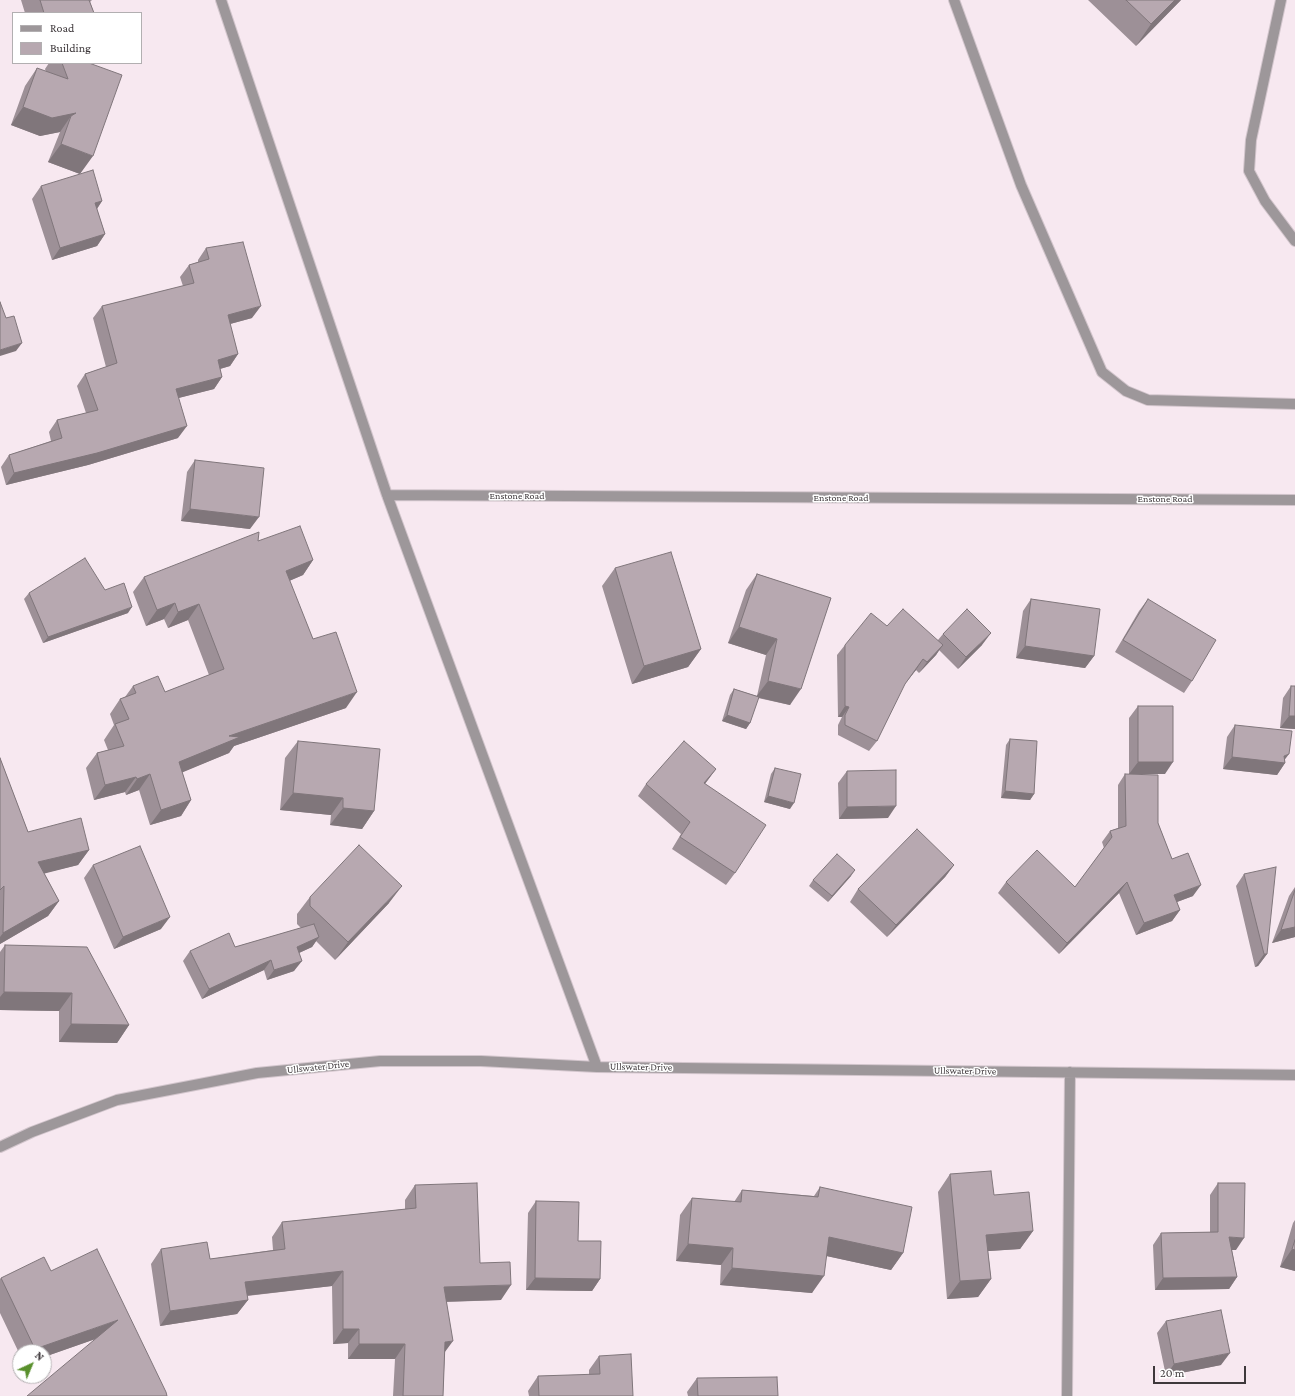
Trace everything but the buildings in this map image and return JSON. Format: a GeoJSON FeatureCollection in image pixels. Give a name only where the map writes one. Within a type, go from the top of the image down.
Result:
{"type":"FeatureCollection","features":[{"type":"Feature","properties":{"kind":"street"},"geometry":{"type":"LineString","coordinates":[[222,0],[387,495],[597,1067]]}},
{"type":"Feature","properties":{"kind":"street"},"geometry":{"type":"LineString","coordinates":[[954,0],[1021,185],[1102,372],[1126,391],[1148,400],[1295,404]]}},
{"type":"Feature","properties":{"kind":"street"},"geometry":{"type":"LineString","coordinates":[[1282,0],[1251,140],[1249,171],[1265,201],[1295,241]]}},
{"type":"Feature","properties":{"kind":"street","name":"Enstone Road"},"geometry":{"type":"LineString","coordinates":[[387,495],[1295,500]]}},
{"type":"Feature","properties":{"kind":"street","name":"Ullswater Drive"},"geometry":{"type":"LineString","coordinates":[[0,1146],[32,1132],[117,1100],[257,1073],[380,1061],[480,1061],[597,1067],[1295,1075]]}},
{"type":"Feature","properties":{"kind":"street"},"geometry":{"type":"LineString","coordinates":[[1067,1396],[1070,1072]]}}]}
